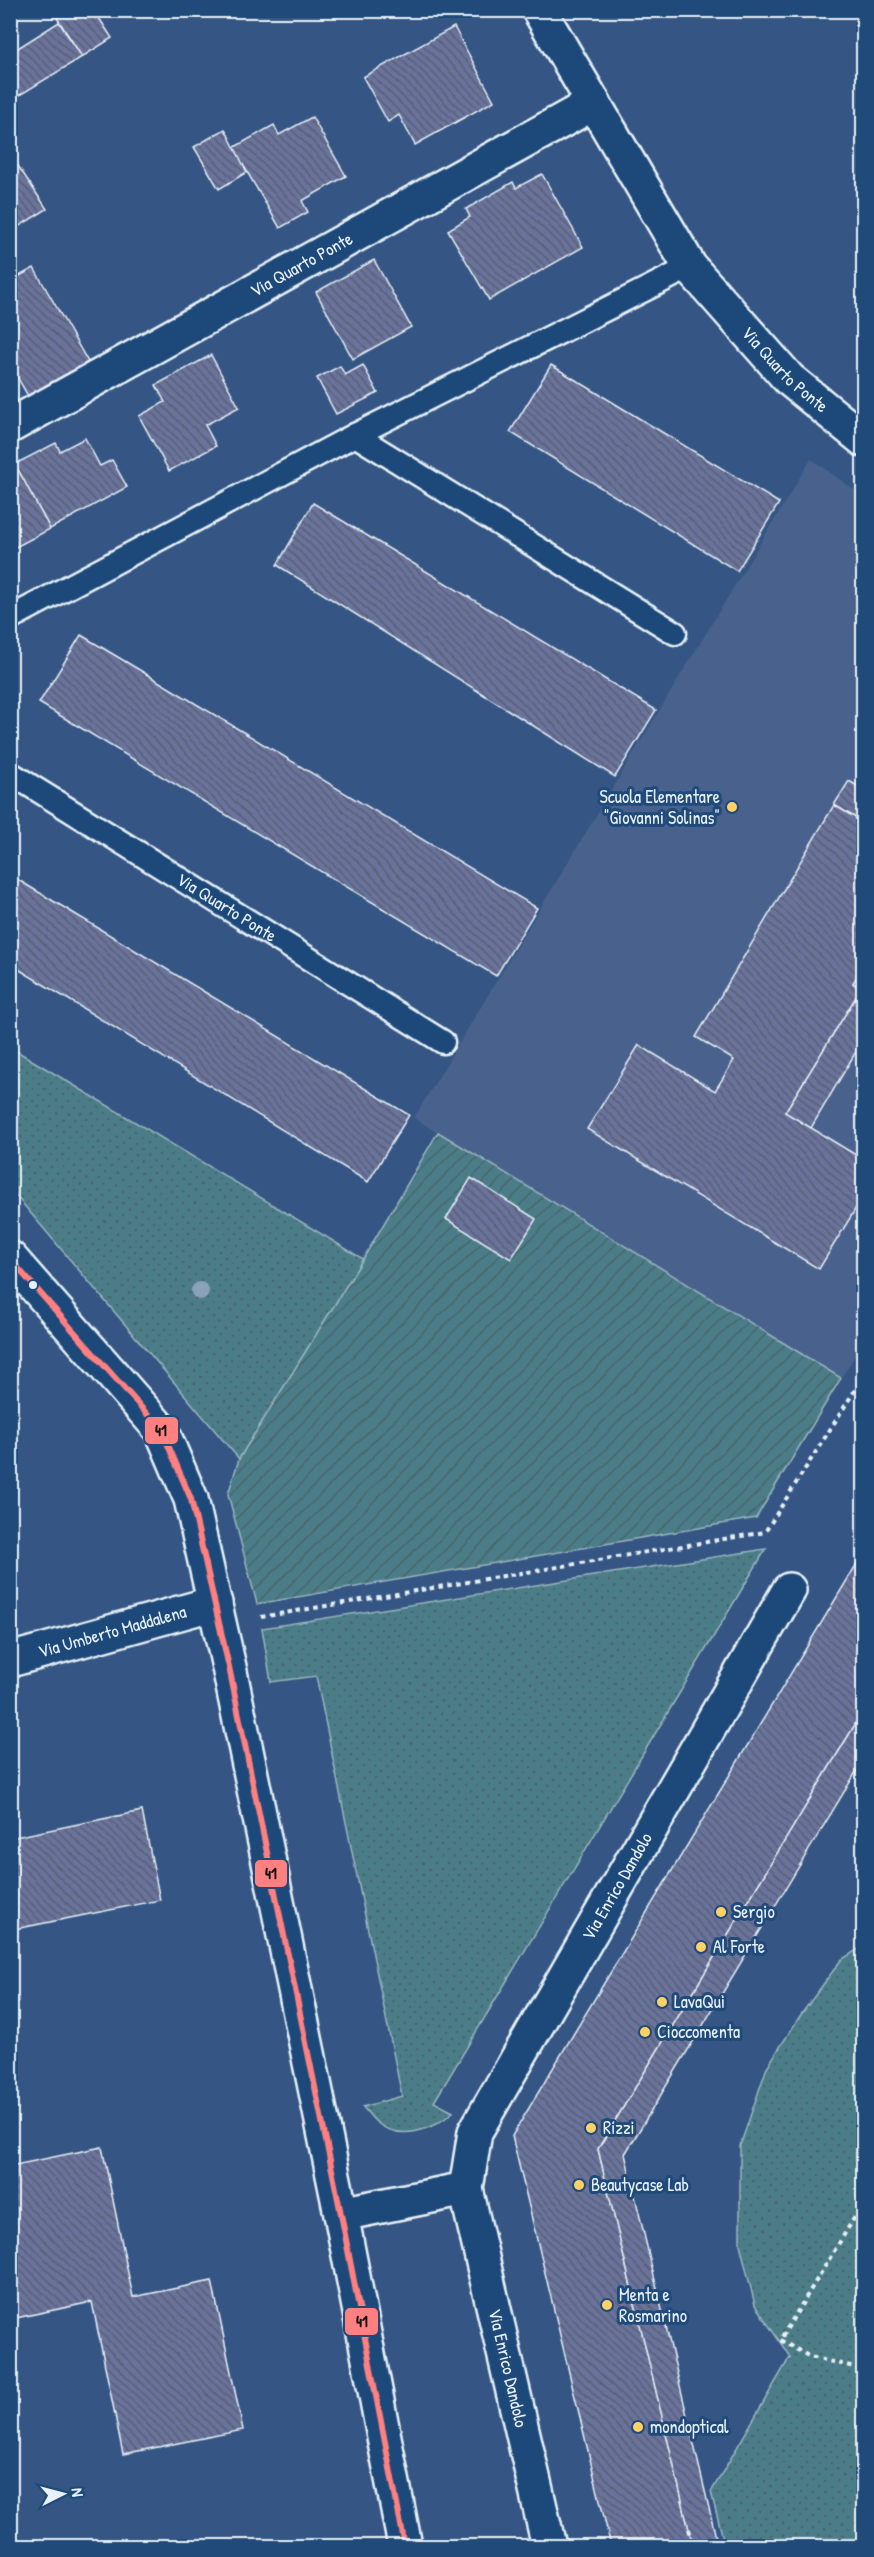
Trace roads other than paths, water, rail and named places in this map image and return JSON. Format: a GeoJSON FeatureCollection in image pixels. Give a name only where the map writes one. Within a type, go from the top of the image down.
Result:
{"type":"FeatureCollection","features":[{"type":"Feature","properties":{"kind":"street","name":"Via Quarto Ponte"},"geometry":{"type":"LineString","coordinates":[[539,10],[690,267],[789,379],[864,440]]}},
{"type":"Feature","properties":{"kind":"street","name":"Via Quarto Ponte"},"geometry":{"type":"LineString","coordinates":[[10,426],[594,103]]}},
{"type":"Feature","properties":{"kind":"street"},"geometry":{"type":"LineString","coordinates":[[10,1258],[162,1431],[191,1499],[215,1603],[341,2214],[405,2547]]}},
{"type":"Feature","properties":{"kind":"street","name":"Via Enrico Dandolo"},"geometry":{"type":"LineString","coordinates":[[549,2547],[466,2189],[475,2132],[789,1590]]}},
{"type":"Feature","properties":{"kind":"street","name":"Via Umberto Maddalena"},"geometry":{"type":"LineString","coordinates":[[10,1660],[215,1603]]}},
{"type":"Feature","properties":{"kind":"street"},"geometry":{"type":"LineString","coordinates":[[341,2214],[466,2189]]}},
{"type":"Feature","properties":{"kind":"lane"},"geometry":{"type":"LineString","coordinates":[[10,618],[355,435],[690,267]]}},
{"type":"Feature","properties":{"kind":"lane"},"geometry":{"type":"LineString","coordinates":[[355,435],[675,633]]}},
{"type":"Feature","properties":{"kind":"lane","name":"Via Quarto Ponte"},"geometry":{"type":"LineString","coordinates":[[10,773],[443,1042]]}},
{"type":"Feature","properties":{"kind":"place","name":"Scuola Elementare \"Giovanni Solinas\""},"geometry":{"type":"Point","coordinates":[732,807]}},
{"type":"Feature","properties":{"kind":"place","name":"Sergio"},"geometry":{"type":"Point","coordinates":[721,1912]}},
{"type":"Feature","properties":{"kind":"place","name":"Al Forte"},"geometry":{"type":"Point","coordinates":[701,1947]}},
{"type":"Feature","properties":{"kind":"place","name":"LavaQui"},"geometry":{"type":"Point","coordinates":[662,2002]}},
{"type":"Feature","properties":{"kind":"place","name":"Cioccomenta"},"geometry":{"type":"Point","coordinates":[645,2032]}},
{"type":"Feature","properties":{"kind":"place","name":"Rizzi"},"geometry":{"type":"Point","coordinates":[591,2128]}},
{"type":"Feature","properties":{"kind":"place","name":"Beautycase Lab"},"geometry":{"type":"Point","coordinates":[579,2185]}},
{"type":"Feature","properties":{"kind":"place","name":"Menta e Rosmarino"},"geometry":{"type":"Point","coordinates":[607,2305]}},
{"type":"Feature","properties":{"kind":"place","name":"mondoptical"},"geometry":{"type":"Point","coordinates":[638,2427]}}]}
